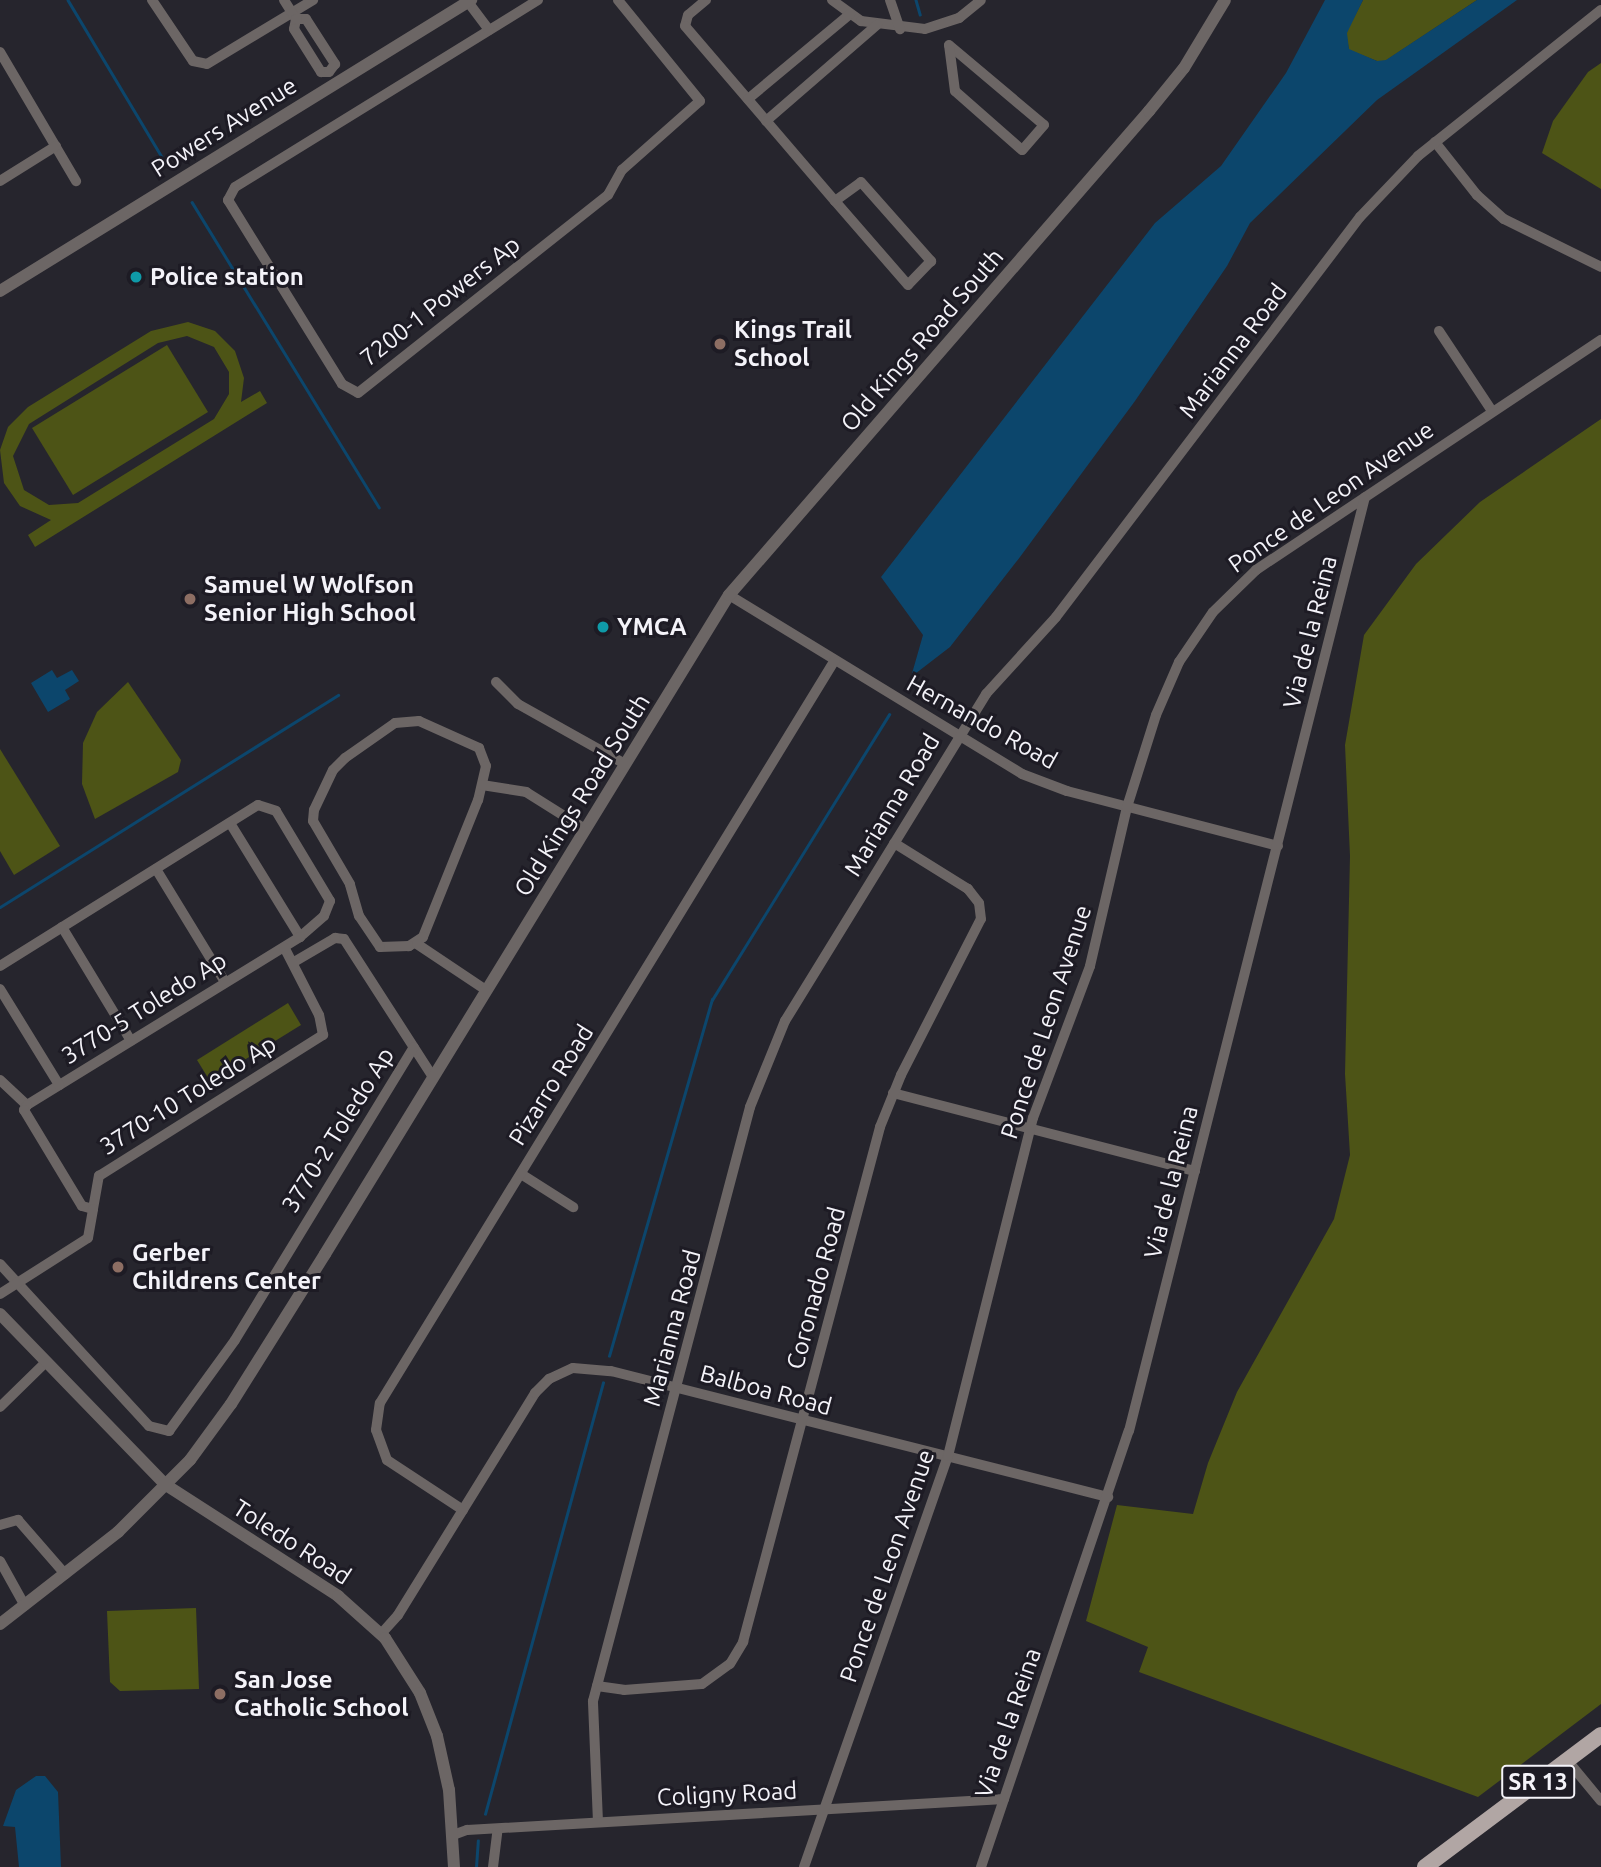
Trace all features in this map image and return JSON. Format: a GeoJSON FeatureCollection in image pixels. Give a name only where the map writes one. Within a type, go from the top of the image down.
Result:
{"type":"FeatureCollection","features":[{"type":"Feature","properties":{"kind":"main road","name":"SR 13"},"geometry":{"type":"LineString","coordinates":[[1432,1865],[1601,1735]]}},
{"type":"Feature","properties":{"kind":"street"},"geometry":{"type":"LineString","coordinates":[[152,0],[198,64],[208,64],[294,16],[313,0]]}},
{"type":"Feature","properties":{"kind":"street"},"geometry":{"type":"LineString","coordinates":[[285,0],[294,16],[294,29],[321,72],[333,78],[335,64],[314,30],[306,19],[294,16]]}},
{"type":"Feature","properties":{"kind":"street","name":"7200-1 Powers Ap"},"geometry":{"type":"LineString","coordinates":[[538,0],[236,187],[228,200],[342,384],[358,393],[608,195],[622,170],[700,101],[618,0]]}},
{"type":"Feature","properties":{"kind":"street"},"geometry":{"type":"LineString","coordinates":[[706,0],[688,15],[685,26],[766,121],[835,201],[908,285],[930,261],[861,182],[835,201]]}},
{"type":"Feature","properties":{"kind":"street"},"geometry":{"type":"LineString","coordinates":[[832,0],[850,14],[877,25],[900,29],[933,28],[958,18],[981,0]]}},
{"type":"Feature","properties":{"kind":"street"},"geometry":{"type":"LineString","coordinates":[[890,0],[900,29]]}},
{"type":"Feature","properties":{"kind":"street","name":"Old Kings Road South"},"geometry":{"type":"LineString","coordinates":[[0,1624],[65,1574],[166,1485],[231,1404],[729,595],[1149,111],[1184,68],[1225,0]]}},
{"type":"Feature","properties":{"kind":"street"},"geometry":{"type":"LineString","coordinates":[[470,1],[489,30]]}},
{"type":"Feature","properties":{"kind":"street","name":"Powers Avenue"},"geometry":{"type":"LineString","coordinates":[[0,291],[333,78],[470,1]]}},
{"type":"Feature","properties":{"kind":"street","name":"Marianna Road"},"geometry":{"type":"LineString","coordinates":[[598,1822],[592,1714],[597,1686],[765,1064],[800,993],[986,694],[1056,617],[1360,217],[1435,142],[1601,10]]}},
{"type":"Feature","properties":{"kind":"street"},"geometry":{"type":"LineString","coordinates":[[748,99],[850,14]]}},
{"type":"Feature","properties":{"kind":"street"},"geometry":{"type":"LineString","coordinates":[[766,121],[877,25]]}},
{"type":"Feature","properties":{"kind":"street"},"geometry":{"type":"LineString","coordinates":[[933,28],[949,45],[1044,125],[1022,150],[956,91],[949,45]]}},
{"type":"Feature","properties":{"kind":"street"},"geometry":{"type":"LineString","coordinates":[[0,52],[76,181]]}},
{"type":"Feature","properties":{"kind":"street"},"geometry":{"type":"LineString","coordinates":[[1435,142],[1477,195],[1504,219],[1601,267]]}},
{"type":"Feature","properties":{"kind":"street"},"geometry":{"type":"LineString","coordinates":[[0,181],[56,146]]}},
{"type":"Feature","properties":{"kind":"street"},"geometry":{"type":"LineString","coordinates":[[1439,331],[1492,411]]}},
{"type":"Feature","properties":{"kind":"street","name":"Ponce de Leon Avenue"},"geometry":{"type":"LineString","coordinates":[[804,1867],[948,1456],[1030,1128],[1090,966],[1127,807],[1166,687],[1213,612],[1255,570],[1601,340]]}},
{"type":"Feature","properties":{"kind":"street","name":"Via de la Reina"},"geometry":{"type":"LineString","coordinates":[[981,1867],[1129,1432],[1365,496]]}},
{"type":"Feature","properties":{"kind":"street","name":"Hernando Road"},"geometry":{"type":"LineString","coordinates":[[729,595],[1031,778],[1127,807],[1278,846]]}},
{"type":"Feature","properties":{"kind":"street","name":"Pizarro Road"},"geometry":{"type":"LineString","coordinates":[[463,1510],[387,1460],[378,1443],[377,1411],[835,660]]}},
{"type":"Feature","properties":{"kind":"street"},"geometry":{"type":"LineString","coordinates":[[496,682],[518,704],[625,764]]}},
{"type":"Feature","properties":{"kind":"street"},"geometry":{"type":"LineString","coordinates":[[417,944],[455,863],[482,785],[486,758],[479,748],[419,721],[386,727],[345,758],[322,791],[313,821],[350,884],[359,916],[380,947],[417,944],[486,990]]}},
{"type":"Feature","properties":{"kind":"street"},"geometry":{"type":"LineString","coordinates":[[482,785],[526,792],[585,830]]}},
{"type":"Feature","properties":{"kind":"street"},"geometry":{"type":"LineString","coordinates":[[0,966],[258,805],[276,811],[326,890],[330,901],[324,916],[284,947]]}},
{"type":"Feature","properties":{"kind":"street"},"geometry":{"type":"LineString","coordinates":[[230,822],[300,937]]}},
{"type":"Feature","properties":{"kind":"street","name":"Coronado Road"},"geometry":{"type":"LineString","coordinates":[[597,1686],[624,1690],[691,1686],[713,1678],[730,1664],[743,1642],[893,1093],[981,919],[979,903],[968,889],[894,843]]}},
{"type":"Feature","properties":{"kind":"street"},"geometry":{"type":"LineString","coordinates":[[156,869],[225,982]]}},
{"type":"Feature","properties":{"kind":"street"},"geometry":{"type":"LineString","coordinates":[[62,928],[131,1041]]}},
{"type":"Feature","properties":{"kind":"street","name":"3770-2 Toledo Ap"},"geometry":{"type":"LineString","coordinates":[[0,1264],[15,1284],[149,1426],[169,1431],[234,1340],[414,1047],[344,939],[335,938],[294,962]]}},
{"type":"Feature","properties":{"kind":"street","name":"3770-5 Toledo Ap"},"geometry":{"type":"LineString","coordinates":[[27,1105],[284,947]]}},
{"type":"Feature","properties":{"kind":"street","name":"3770-10 Toledo Ap"},"geometry":{"type":"LineString","coordinates":[[93,1209],[99,1176],[323,1035],[325,1031],[294,962],[284,947]]}},
{"type":"Feature","properties":{"kind":"street"},"geometry":{"type":"LineString","coordinates":[[0,989],[59,1085]]}},
{"type":"Feature","properties":{"kind":"street"},"geometry":{"type":"LineString","coordinates":[[414,1047],[433,1077]]}},
{"type":"Feature","properties":{"kind":"street"},"geometry":{"type":"LineString","coordinates":[[0,1080],[3,1093],[27,1105],[24,1110],[82,1206],[93,1209],[88,1238],[0,1294]]}},
{"type":"Feature","properties":{"kind":"street"},"geometry":{"type":"LineString","coordinates":[[893,1093],[1195,1171]]}},
{"type":"Feature","properties":{"kind":"street"},"geometry":{"type":"LineString","coordinates":[[521,1174],[572,1207]]}},
{"type":"Feature","properties":{"kind":"street","name":"Toledo Road"},"geometry":{"type":"LineString","coordinates":[[0,1314],[166,1485],[338,1596],[381,1634],[406,1669],[430,1715],[443,1761],[453,1835],[454,1867]]}},
{"type":"Feature","properties":{"kind":"street"},"geometry":{"type":"LineString","coordinates":[[0,1407],[46,1362]]}},
{"type":"Feature","properties":{"kind":"street","name":"Balboa Road"},"geometry":{"type":"LineString","coordinates":[[381,1634],[398,1615],[535,1393],[562,1371],[589,1368],[677,1388],[1108,1497]]}},
{"type":"Feature","properties":{"kind":"street"},"geometry":{"type":"LineString","coordinates":[[0,1525],[18,1520],[65,1574]]}},
{"type":"Feature","properties":{"kind":"street"},"geometry":{"type":"LineString","coordinates":[[0,1562],[25,1606]]}},
{"type":"Feature","properties":{"kind":"street"},"geometry":{"type":"LineString","coordinates":[[1567,1760],[1601,1801]]}},
{"type":"Feature","properties":{"kind":"street","name":"Coligny Road"},"geometry":{"type":"LineString","coordinates":[[453,1835],[467,1830],[1004,1799]]}},
{"type":"Feature","properties":{"kind":"street"},"geometry":{"type":"LineString","coordinates":[[493,1867],[498,1829]]}},
{"type":"Feature","properties":{"kind":"green space"},"geometry":{"type":"Polygon","coordinates":[[[1363,0],[1477,0],[1385,61],[1377,61],[1349,50],[1346,33],[1363,0]]]}},
{"type":"Feature","properties":{"kind":"green space"},"geometry":{"type":"Polygon","coordinates":[[[1601,63],[1601,189],[1542,153],[1553,121],[1588,72],[1601,63]]]}},
{"type":"Feature","properties":{"kind":"green space"},"geometry":{"type":"Polygon","coordinates":[[[188,322],[215,331],[235,351],[244,378],[241,402],[260,391],[267,403],[35,547],[28,535],[51,520],[20,506],[4,483],[0,450],[8,427],[28,407],[151,331],[188,322]],[[187,336],[158,343],[29,424],[13,456],[24,490],[49,505],[78,503],[214,419],[229,394],[229,372],[214,347],[187,336]]]}},
{"type":"Feature","properties":{"kind":"green space"},"geometry":{"type":"Polygon","coordinates":[[[167,345],[208,412],[73,495],[32,428],[167,345]]]}},
{"type":"Feature","properties":{"kind":"green space"},"geometry":{"type":"Polygon","coordinates":[[[1601,419],[1601,1704],[1478,1797],[1139,1672],[1148,1647],[1086,1621],[1117,1505],[1193,1514],[1208,1463],[1237,1392],[1334,1219],[1350,1155],[1345,1074],[1350,856],[1345,745],[1364,635],[1416,564],[1480,502],[1601,419]]]}},
{"type":"Feature","properties":{"kind":"green space"},"geometry":{"type":"Polygon","coordinates":[[[128,682],[181,760],[178,772],[95,819],[82,784],[83,743],[97,712],[128,682]]]}},
{"type":"Feature","properties":{"kind":"green space"},"geometry":{"type":"Polygon","coordinates":[[[0,749],[60,846],[14,875],[0,851],[0,749]]]}},
{"type":"Feature","properties":{"kind":"green space"},"geometry":{"type":"Polygon","coordinates":[[[288,1003],[301,1025],[210,1081],[197,1060],[288,1003]]]}},
{"type":"Feature","properties":{"kind":"green space"},"geometry":{"type":"Polygon","coordinates":[[[196,1608],[199,1689],[120,1691],[110,1682],[107,1611],[196,1608]]]}},
{"type":"Feature","properties":{"kind":"water"},"geometry":{"type":"Polygon","coordinates":[[[1325,0],[1363,0],[1347,33],[1349,49],[1377,61],[1386,60],[1477,0],[1517,0],[1377,100],[1250,223],[1227,266],[1135,401],[1020,557],[950,647],[911,677],[923,635],[881,577],[1155,223],[1221,166],[1286,73],[1325,0]]]}},
{"type":"Feature","properties":{"kind":"water"},"geometry":{"type":"Polygon","coordinates":[[[52,670],[57,678],[72,670],[79,681],[65,690],[70,699],[48,712],[31,683],[52,670]]]}},
{"type":"Feature","properties":{"kind":"water"},"geometry":{"type":"Polygon","coordinates":[[[36,1776],[45,1776],[58,1792],[61,1867],[19,1867],[15,1827],[3,1826],[16,1790],[36,1776]]]}},
{"type":"Feature","properties":{"kind":"waterway"},"geometry":{"type":"LineString","coordinates":[[68,0],[162,157]]}},
{"type":"Feature","properties":{"kind":"waterway"},"geometry":{"type":"LineString","coordinates":[[916,0],[920,14]]}},
{"type":"Feature","properties":{"kind":"waterway"},"geometry":{"type":"LineString","coordinates":[[192,202],[379,507]]}},
{"type":"Feature","properties":{"kind":"waterway"},"geometry":{"type":"LineString","coordinates":[[0,907],[338,695]]}},
{"type":"Feature","properties":{"kind":"waterway"},"geometry":{"type":"LineString","coordinates":[[609,1356],[712,1000],[889,714]]}},
{"type":"Feature","properties":{"kind":"waterway"},"geometry":{"type":"LineString","coordinates":[[485,1814],[603,1383]]}},
{"type":"Feature","properties":{"kind":"waterway"},"geometry":{"type":"LineString","coordinates":[[476,1867],[478,1841]]}},
{"type":"Feature","properties":{"kind":"place","name":"Police station"},"geometry":{"type":"Point","coordinates":[136,277]}},
{"type":"Feature","properties":{"kind":"place","name":"Kings Trail School"},"geometry":{"type":"Point","coordinates":[720,344]}},
{"type":"Feature","properties":{"kind":"place","name":"Samuel W Wolfson Senior High School"},"geometry":{"type":"Point","coordinates":[190,599]}},
{"type":"Feature","properties":{"kind":"place","name":"YMCA"},"geometry":{"type":"Point","coordinates":[603,627]}},
{"type":"Feature","properties":{"kind":"place","name":"Gerber Childrens Center"},"geometry":{"type":"Point","coordinates":[118,1267]}},
{"type":"Feature","properties":{"kind":"place","name":"San Jose Catholic School"},"geometry":{"type":"Point","coordinates":[220,1694]}}]}
